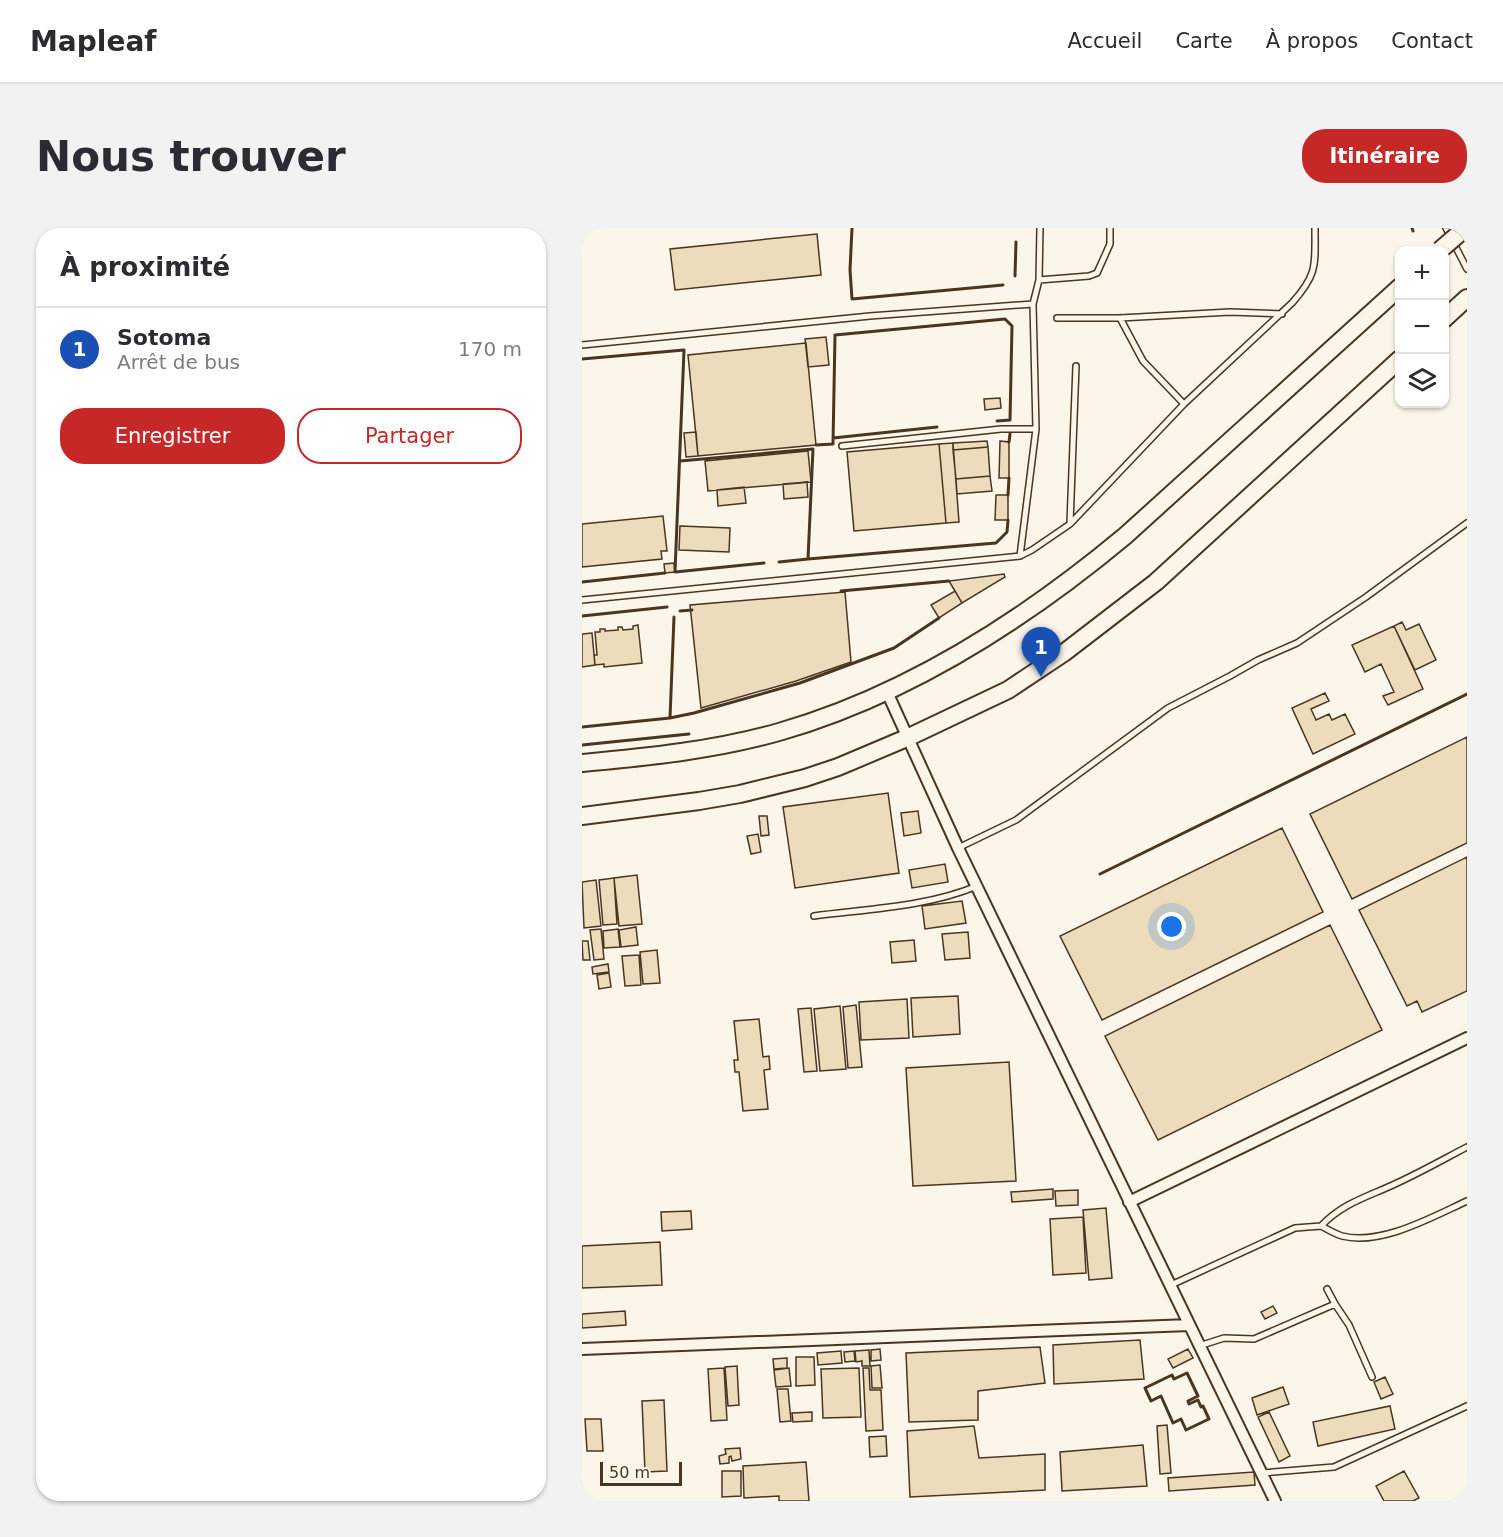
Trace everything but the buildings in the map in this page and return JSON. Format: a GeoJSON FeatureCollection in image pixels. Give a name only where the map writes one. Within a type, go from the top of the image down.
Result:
{"type":"FeatureCollection","features":[{"type":"Feature","properties":{"kind":"highway"},"geometry":{"type":"LineString","coordinates":[[1443,246],[1457,229]]}},
{"type":"Feature","properties":{"kind":"highway"},"geometry":{"type":"LineString","coordinates":[[582,763],[689,751],[777,732],[819,720],[919,676],[1007,625],[1080,574],[1169,497],[1395,292]]}},
{"type":"Feature","properties":{"kind":"highway"},"geometry":{"type":"LineString","coordinates":[[582,816],[699,801],[775,787],[838,767],[909,737],[1008,690],[1112,618],[1156,582],[1395,364]]}},
{"type":"Feature","properties":{"kind":"street"},"geometry":{"type":"LineString","coordinates":[[887,692],[958,848],[1275,1501]]}},
{"type":"Feature","properties":{"kind":"street"},"geometry":{"type":"LineString","coordinates":[[1129,1202],[1467,1038]]}},
{"type":"Feature","properties":{"kind":"street"},"geometry":{"type":"LineString","coordinates":[[582,1349],[1189,1325]]}},
{"type":"Feature","properties":{"kind":"lane"},"geometry":{"type":"LineString","coordinates":[[1020,556],[1036,429],[1033,304],[1039,280],[1040,228]]}},
{"type":"Feature","properties":{"kind":"lane"},"geometry":{"type":"LineString","coordinates":[[1039,280],[1083,277],[1097,273],[1110,244],[1110,228]]}},
{"type":"Feature","properties":{"kind":"lane"},"geometry":{"type":"LineString","coordinates":[[582,600],[1020,556],[1070,524],[1184,404],[1282,314],[1305,289],[1315,268],[1315,228]]}},
{"type":"Feature","properties":{"kind":"lane"},"geometry":{"type":"LineString","coordinates":[[1457,229],[1467,270]]}},
{"type":"Feature","properties":{"kind":"lane"},"geometry":{"type":"LineString","coordinates":[[582,345],[870,316],[1033,304]]}},
{"type":"Feature","properties":{"kind":"lane"},"geometry":{"type":"LineString","coordinates":[[1057,318],[1120,318],[1230,312],[1282,314]]}},
{"type":"Feature","properties":{"kind":"lane"},"geometry":{"type":"LineString","coordinates":[[1120,318],[1143,361],[1184,404]]}},
{"type":"Feature","properties":{"kind":"lane"},"geometry":{"type":"LineString","coordinates":[[1070,524],[1076,366]]}},
{"type":"Feature","properties":{"kind":"lane"},"geometry":{"type":"LineString","coordinates":[[842,446],[1001,429],[1036,429]]}},
{"type":"Feature","properties":{"kind":"lane"},"geometry":{"type":"LineString","coordinates":[[958,848],[1016,820],[1168,708],[1258,660],[1297,643],[1366,597],[1467,523]]}},
{"type":"Feature","properties":{"kind":"lane"},"geometry":{"type":"LineString","coordinates":[[814,916],[928,900],[977,886]]}},
{"type":"Feature","properties":{"kind":"lane"},"geometry":{"type":"LineString","coordinates":[[1321,1226],[1333,1213],[1357,1199],[1396,1183],[1467,1147]]}},
{"type":"Feature","properties":{"kind":"lane"},"geometry":{"type":"LineString","coordinates":[[1169,1285],[1295,1228],[1321,1226],[1342,1236],[1374,1238],[1416,1224],[1467,1201]]}},
{"type":"Feature","properties":{"kind":"lane"},"geometry":{"type":"LineString","coordinates":[[1328,1289],[1349,1325],[1372,1377]]}},
{"type":"Feature","properties":{"kind":"lane"},"geometry":{"type":"LineString","coordinates":[[1199,1346],[1224,1338],[1254,1339],[1335,1304]]}},
{"type":"Feature","properties":{"kind":"lane"},"geometry":{"type":"LineString","coordinates":[[1262,1473],[1334,1467],[1467,1406]]}},
{"type":"Feature","properties":{"kind":"wall"},"geometry":{"type":"LineString","coordinates":[[852,228],[850,270],[852,299],[1003,285]]}},
{"type":"Feature","properties":{"kind":"wall"},"geometry":{"type":"LineString","coordinates":[[1015,276],[1016,242]]}},
{"type":"Feature","properties":{"kind":"wall"},"geometry":{"type":"LineString","coordinates":[[816,445],[833,444],[835,335],[1005,319],[1012,326],[1010,420],[997,421]]}},
{"type":"Feature","properties":{"kind":"wall"},"geometry":{"type":"LineString","coordinates":[[582,359],[684,350],[675,572],[764,563]]}},
{"type":"Feature","properties":{"kind":"wall"},"geometry":{"type":"LineString","coordinates":[[833,438],[937,427]]}},
{"type":"Feature","properties":{"kind":"wall"},"geometry":{"type":"LineString","coordinates":[[1009,442],[1010,434]]}},
{"type":"Feature","properties":{"kind":"wall"},"geometry":{"type":"LineString","coordinates":[[680,461],[813,449],[808,559],[779,562]]}},
{"type":"Feature","properties":{"kind":"wall"},"geometry":{"type":"LineString","coordinates":[[1008,495],[1009,478]]}},
{"type":"Feature","properties":{"kind":"wall"},"geometry":{"type":"LineString","coordinates":[[808,559],[996,543],[1007,532],[1008,520]]}},
{"type":"Feature","properties":{"kind":"wall"},"geometry":{"type":"LineString","coordinates":[[582,582],[665,573]]}},
{"type":"Feature","properties":{"kind":"wall"},"geometry":{"type":"LineString","coordinates":[[841,591],[949,581]]}},
{"type":"Feature","properties":{"kind":"wall"},"geometry":{"type":"LineString","coordinates":[[582,616],[667,607]]}},
{"type":"Feature","properties":{"kind":"wall"},"geometry":{"type":"LineString","coordinates":[[680,611],[692,610]]}},
{"type":"Feature","properties":{"kind":"wall"},"geometry":{"type":"LineString","coordinates":[[670,718],[674,617]]}},
{"type":"Feature","properties":{"kind":"wall"},"geometry":{"type":"LineString","coordinates":[[582,727],[670,718],[800,683],[894,648],[939,618]]}},
{"type":"Feature","properties":{"kind":"wall"},"geometry":{"type":"LineString","coordinates":[[1100,874],[1467,694]]}},
{"type":"Feature","properties":{"kind":"wall"},"geometry":{"type":"LineString","coordinates":[[582,745],[689,734]]}},
{"type":"Feature","properties":{"kind":"wall"},"geometry":{"type":"LineString","coordinates":[[1187,1373],[1198,1396],[1188,1401],[1189,1404],[1198,1400],[1209,1419],[1186,1430],[1181,1419],[1173,1423],[1161,1396],[1151,1401],[1145,1388],[1172,1375],[1174,1379],[1187,1373]]}},
{"type":"Feature","properties":{"kind":"place","name":"Sotoma"},"geometry":{"type":"Point","coordinates":[1041,677]}}]}
